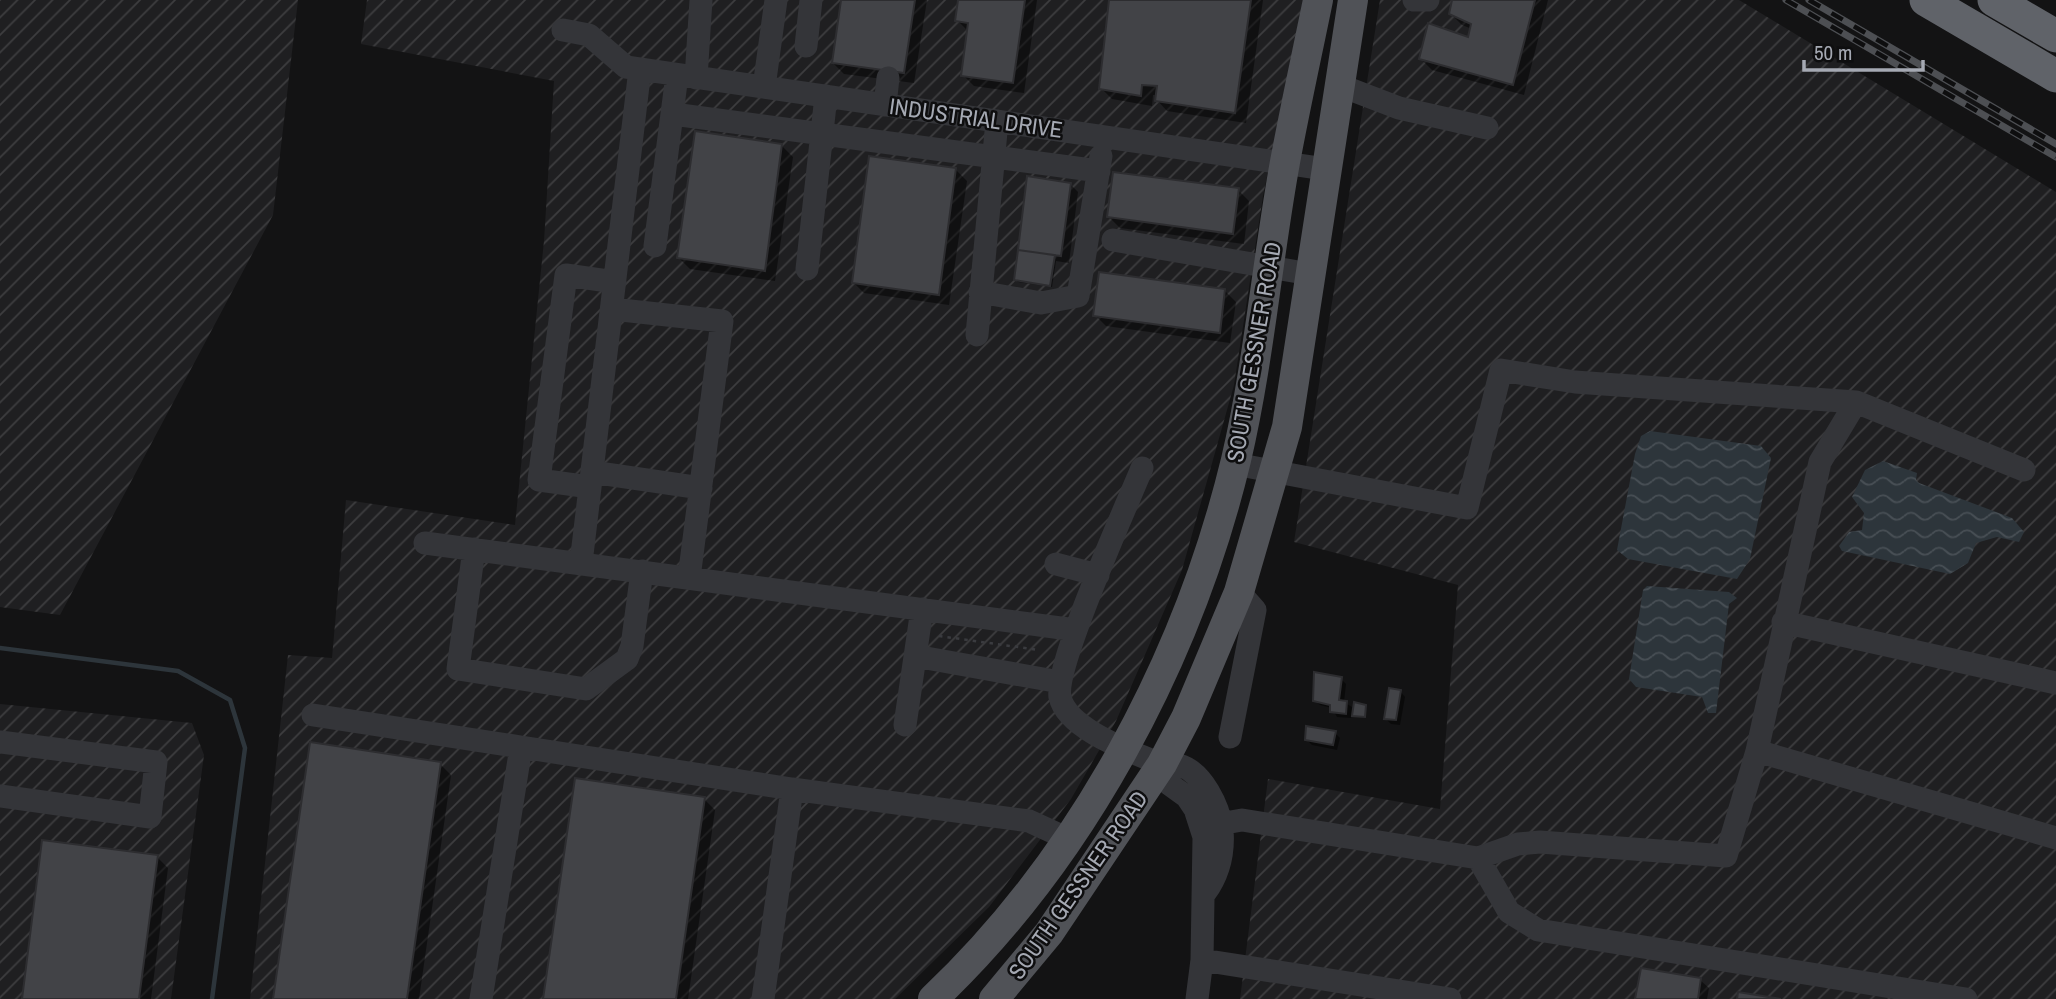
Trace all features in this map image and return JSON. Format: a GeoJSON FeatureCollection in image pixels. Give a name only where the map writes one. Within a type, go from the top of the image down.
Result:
{"type":"FeatureCollection","features":[{"type":"Feature","properties":{"kind":"highway"},"geometry":{"type":"LineString","coordinates":[[1926,0],[2056,76]]}},
{"type":"Feature","properties":{"kind":"highway"},"geometry":{"type":"LineString","coordinates":[[1994,0],[2056,36]]}},
{"type":"Feature","properties":{"kind":"main road","name":"SOUTH GESSNER ROAD"},"geometry":{"type":"LineString","coordinates":[[933,999],[964,969],[1011,915],[1127,747],[1161,679],[1201,577],[1235,464],[1247,410],[1285,163],[1318,0]]}},
{"type":"Feature","properties":{"kind":"main road","name":"SOUTH GESSNER ROAD"},"geometry":{"type":"LineString","coordinates":[[994,999],[1049,933],[1161,764],[1202,680],[1239,592],[1287,427],[1353,0]]}},
{"type":"Feature","properties":{"kind":"main road"},"geometry":{"type":"LineString","coordinates":[[1303,75],[1339,85]]}},
{"type":"Feature","properties":{"kind":"main road"},"geometry":{"type":"LineString","coordinates":[[1201,577],[1239,592]]}},
{"type":"Feature","properties":{"kind":"street"},"geometry":{"type":"LineString","coordinates":[[655,246],[673,114],[686,76],[701,0]]}},
{"type":"Feature","properties":{"kind":"street"},"geometry":{"type":"LineString","coordinates":[[765,87],[776,0]]}},
{"type":"Feature","properties":{"kind":"street"},"geometry":{"type":"LineString","coordinates":[[806,46],[811,0]]}},
{"type":"Feature","properties":{"kind":"street"},"geometry":{"type":"LineString","coordinates":[[1414,0],[1429,0]]}},
{"type":"Feature","properties":{"kind":"street"},"geometry":{"type":"LineString","coordinates":[[563,30],[589,35],[633,69],[615,282],[581,564]]}},
{"type":"Feature","properties":{"kind":"street","name":"INDUSTRIAL DRIVE"},"geometry":{"type":"LineString","coordinates":[[633,69],[1325,169]]}},
{"type":"Feature","properties":{"kind":"street"},"geometry":{"type":"LineString","coordinates":[[885,105],[888,78]]}},
{"type":"Feature","properties":{"kind":"street"},"geometry":{"type":"LineString","coordinates":[[1339,85],[1399,108],[1487,128]]}},
{"type":"Feature","properties":{"kind":"street"},"geometry":{"type":"LineString","coordinates":[[807,269],[826,96]]}},
{"type":"Feature","properties":{"kind":"street"},"geometry":{"type":"LineString","coordinates":[[673,114],[1099,171]]}},
{"type":"Feature","properties":{"kind":"street"},"geometry":{"type":"LineString","coordinates":[[976,335],[997,121]]}},
{"type":"Feature","properties":{"kind":"street"},"geometry":{"type":"LineString","coordinates":[[980,292],[1041,303],[1078,296],[1104,137]]}},
{"type":"Feature","properties":{"kind":"street"},"geometry":{"type":"LineString","coordinates":[[1113,240],[1310,274]]}},
{"type":"Feature","properties":{"kind":"street"},"geometry":{"type":"LineString","coordinates":[[615,282],[566,275],[539,480],[591,480],[701,488]]}},
{"type":"Feature","properties":{"kind":"street"},"geometry":{"type":"LineString","coordinates":[[612,309],[722,321],[690,578]]}},
{"type":"Feature","properties":{"kind":"street"},"geometry":{"type":"LineString","coordinates":[[1235,464],[1467,508],[1501,370],[1576,382],[1856,402],[2024,470]]}},
{"type":"Feature","properties":{"kind":"street"},"geometry":{"type":"LineString","coordinates":[[1212,825],[1242,820],[1478,858],[1518,844],[1540,842],[1726,856],[1757,751],[1820,462],[1856,402]]}},
{"type":"Feature","properties":{"kind":"street"},"geometry":{"type":"LineString","coordinates":[[1142,468],[1076,630],[1059,682],[1060,698],[1079,725],[1161,764],[1178,765],[1200,781],[1216,806],[1212,825],[1223,843],[1216,878],[1205,893],[1197,999]]}},
{"type":"Feature","properties":{"kind":"street"},"geometry":{"type":"LineString","coordinates":[[425,543],[1076,630]]}},
{"type":"Feature","properties":{"kind":"street"},"geometry":{"type":"LineString","coordinates":[[474,549],[458,669],[586,689],[627,659],[632,646],[642,571]]}},
{"type":"Feature","properties":{"kind":"street"},"geometry":{"type":"LineString","coordinates":[[1056,564],[1098,575]]}},
{"type":"Feature","properties":{"kind":"street"},"geometry":{"type":"LineString","coordinates":[[1230,737],[1255,610],[1239,592]]}},
{"type":"Feature","properties":{"kind":"street"},"geometry":{"type":"LineString","coordinates":[[905,725],[922,609]]}},
{"type":"Feature","properties":{"kind":"street"},"geometry":{"type":"LineString","coordinates":[[1783,622],[2056,683]]}},
{"type":"Feature","properties":{"kind":"street"},"geometry":{"type":"LineString","coordinates":[[915,656],[1059,682]]}},
{"type":"Feature","properties":{"kind":"street"},"geometry":{"type":"LineString","coordinates":[[1202,680],[1238,696]]}},
{"type":"Feature","properties":{"kind":"street"},"geometry":{"type":"LineString","coordinates":[[313,715],[792,789],[1029,821],[1066,838]]}},
{"type":"Feature","properties":{"kind":"street"},"geometry":{"type":"LineString","coordinates":[[0,742],[156,762],[150,817],[0,796]]}},
{"type":"Feature","properties":{"kind":"street"},"geometry":{"type":"LineString","coordinates":[[481,999],[521,747]]}},
{"type":"Feature","properties":{"kind":"street"},"geometry":{"type":"LineString","coordinates":[[1757,751],[2056,838]]}},
{"type":"Feature","properties":{"kind":"street"},"geometry":{"type":"LineString","coordinates":[[763,999],[792,789]]}},
{"type":"Feature","properties":{"kind":"street"},"geometry":{"type":"LineString","coordinates":[[1478,858],[1509,912],[1538,930],[1966,999]]}},
{"type":"Feature","properties":{"kind":"street"},"geometry":{"type":"LineString","coordinates":[[1202,960],[1450,999]]}},
{"type":"Feature","properties":{"kind":"path"},"geometry":{"type":"LineString","coordinates":[[918,633],[1039,650]]}},
{"type":"Feature","properties":{"kind":"shaded area"},"geometry":{"type":"Polygon","coordinates":[[[0,0],[298,0],[273,215],[60,615],[0,607],[0,0]]]}},
{"type":"Feature","properties":{"kind":"shaded area"},"geometry":{"type":"Polygon","coordinates":[[[367,0],[1303,0],[1263,196],[1234,385],[1182,570],[1116,721],[1071,799],[989,907],[895,999],[250,999],[288,655],[332,658],[346,500],[515,525],[544,241],[554,81],[361,44],[367,0]]]}},
{"type":"Feature","properties":{"kind":"shaded area"},"geometry":{"type":"Polygon","coordinates":[[[1380,0],[1739,0],[2056,192],[2056,999],[1240,999],[1268,779],[1440,809],[1458,585],[1294,542],[1380,0]]]}},
{"type":"Feature","properties":{"kind":"shaded area"},"geometry":{"type":"Polygon","coordinates":[[[0,704],[192,723],[204,755],[171,999],[0,999],[0,704]]]}},
{"type":"Feature","properties":{"kind":"water"},"geometry":{"type":"Polygon","coordinates":[[[1650,431],[1761,446],[1771,458],[1750,559],[1737,579],[1628,559],[1617,550],[1635,454],[1641,436],[1650,431]]]}},
{"type":"Feature","properties":{"kind":"water"},"geometry":{"type":"Polygon","coordinates":[[[1883,461],[1917,473],[1916,480],[1919,483],[2012,518],[2024,532],[2019,542],[1997,537],[1976,543],[1968,563],[1950,574],[1842,551],[1839,546],[1849,532],[1862,530],[1864,513],[1852,497],[1865,470],[1883,461]]]}},
{"type":"Feature","properties":{"kind":"water"},"geometry":{"type":"Polygon","coordinates":[[[1647,586],[1729,592],[1737,598],[1729,604],[1716,713],[1708,713],[1702,697],[1636,687],[1629,679],[1643,590],[1647,586]]]}},
{"type":"Feature","properties":{"kind":"building"},"geometry":{"type":"Polygon","coordinates":[[[841,0],[915,0],[904,73],[832,63],[841,0]]]}},
{"type":"Feature","properties":{"kind":"building"},"geometry":{"type":"Polygon","coordinates":[[[958,0],[1025,0],[1013,83],[961,76],[968,23],[955,21],[958,0]]]}},
{"type":"Feature","properties":{"kind":"building"},"geometry":{"type":"Polygon","coordinates":[[[1109,0],[1251,0],[1235,113],[1155,101],[1157,86],[1142,85],[1141,96],[1099,89],[1109,0]]]}},
{"type":"Feature","properties":{"kind":"building"},"geometry":{"type":"Polygon","coordinates":[[[1452,0],[1535,0],[1513,85],[1419,59],[1428,23],[1468,37],[1471,24],[1449,14],[1452,0]]]}},
{"type":"Feature","properties":{"kind":"building"},"geometry":{"type":"Polygon","coordinates":[[[695,131],[782,144],[765,271],[677,258],[695,131]]]}},
{"type":"Feature","properties":{"kind":"building"},"geometry":{"type":"Polygon","coordinates":[[[869,156],[956,168],[939,295],[852,283],[869,156]]]}},
{"type":"Feature","properties":{"kind":"building"},"geometry":{"type":"Polygon","coordinates":[[[1113,172],[1239,188],[1233,234],[1107,217],[1113,172]]]}},
{"type":"Feature","properties":{"kind":"building"},"geometry":{"type":"Polygon","coordinates":[[[1027,176],[1071,183],[1061,256],[1018,250],[1027,176]]]}},
{"type":"Feature","properties":{"kind":"building"},"geometry":{"type":"Polygon","coordinates":[[[1018,250],[1055,255],[1050,286],[1014,280],[1018,250]]]}},
{"type":"Feature","properties":{"kind":"building"},"geometry":{"type":"Polygon","coordinates":[[[1099,272],[1225,289],[1220,333],[1093,316],[1099,272]]]}},
{"type":"Feature","properties":{"kind":"building"},"geometry":{"type":"Polygon","coordinates":[[[1314,672],[1342,677],[1339,700],[1347,701],[1346,714],[1330,712],[1330,705],[1313,701],[1314,672]]]}},
{"type":"Feature","properties":{"kind":"building"},"geometry":{"type":"Polygon","coordinates":[[[1389,688],[1401,690],[1396,720],[1384,719],[1389,688]]]}},
{"type":"Feature","properties":{"kind":"building"},"geometry":{"type":"Polygon","coordinates":[[[1354,702],[1366,705],[1365,717],[1352,716],[1354,702]]]}},
{"type":"Feature","properties":{"kind":"building"},"geometry":{"type":"Polygon","coordinates":[[[1306,726],[1336,731],[1333,745],[1305,740],[1306,726]]]}},
{"type":"Feature","properties":{"kind":"building"},"geometry":{"type":"Polygon","coordinates":[[[310,742],[441,762],[407,999],[273,999],[310,742]]]}},
{"type":"Feature","properties":{"kind":"building"},"geometry":{"type":"Polygon","coordinates":[[[575,778],[705,797],[676,999],[543,999],[575,778]]]}},
{"type":"Feature","properties":{"kind":"building"},"geometry":{"type":"Polygon","coordinates":[[[42,840],[158,855],[139,999],[22,999],[42,840]]]}},
{"type":"Feature","properties":{"kind":"building"},"geometry":{"type":"Polygon","coordinates":[[[1641,968],[1701,978],[1698,999],[1635,999],[1641,968]]]}},
{"type":"Feature","properties":{"kind":"building"},"geometry":{"type":"Polygon","coordinates":[[[1738,992],[1781,999],[1737,999],[1738,992]]]}},
{"type":"Feature","properties":{"kind":"waterway"},"geometry":{"type":"LineString","coordinates":[[0,648],[178,671],[230,700],[245,748],[212,999]]}},
{"type":"Feature","properties":{"kind":"railway"},"geometry":{"type":"LineString","coordinates":[[1786,0],[2056,157]]}},
{"type":"Feature","properties":{"kind":"railway"},"geometry":{"type":"LineString","coordinates":[[1809,0],[2056,144]]}}]}
